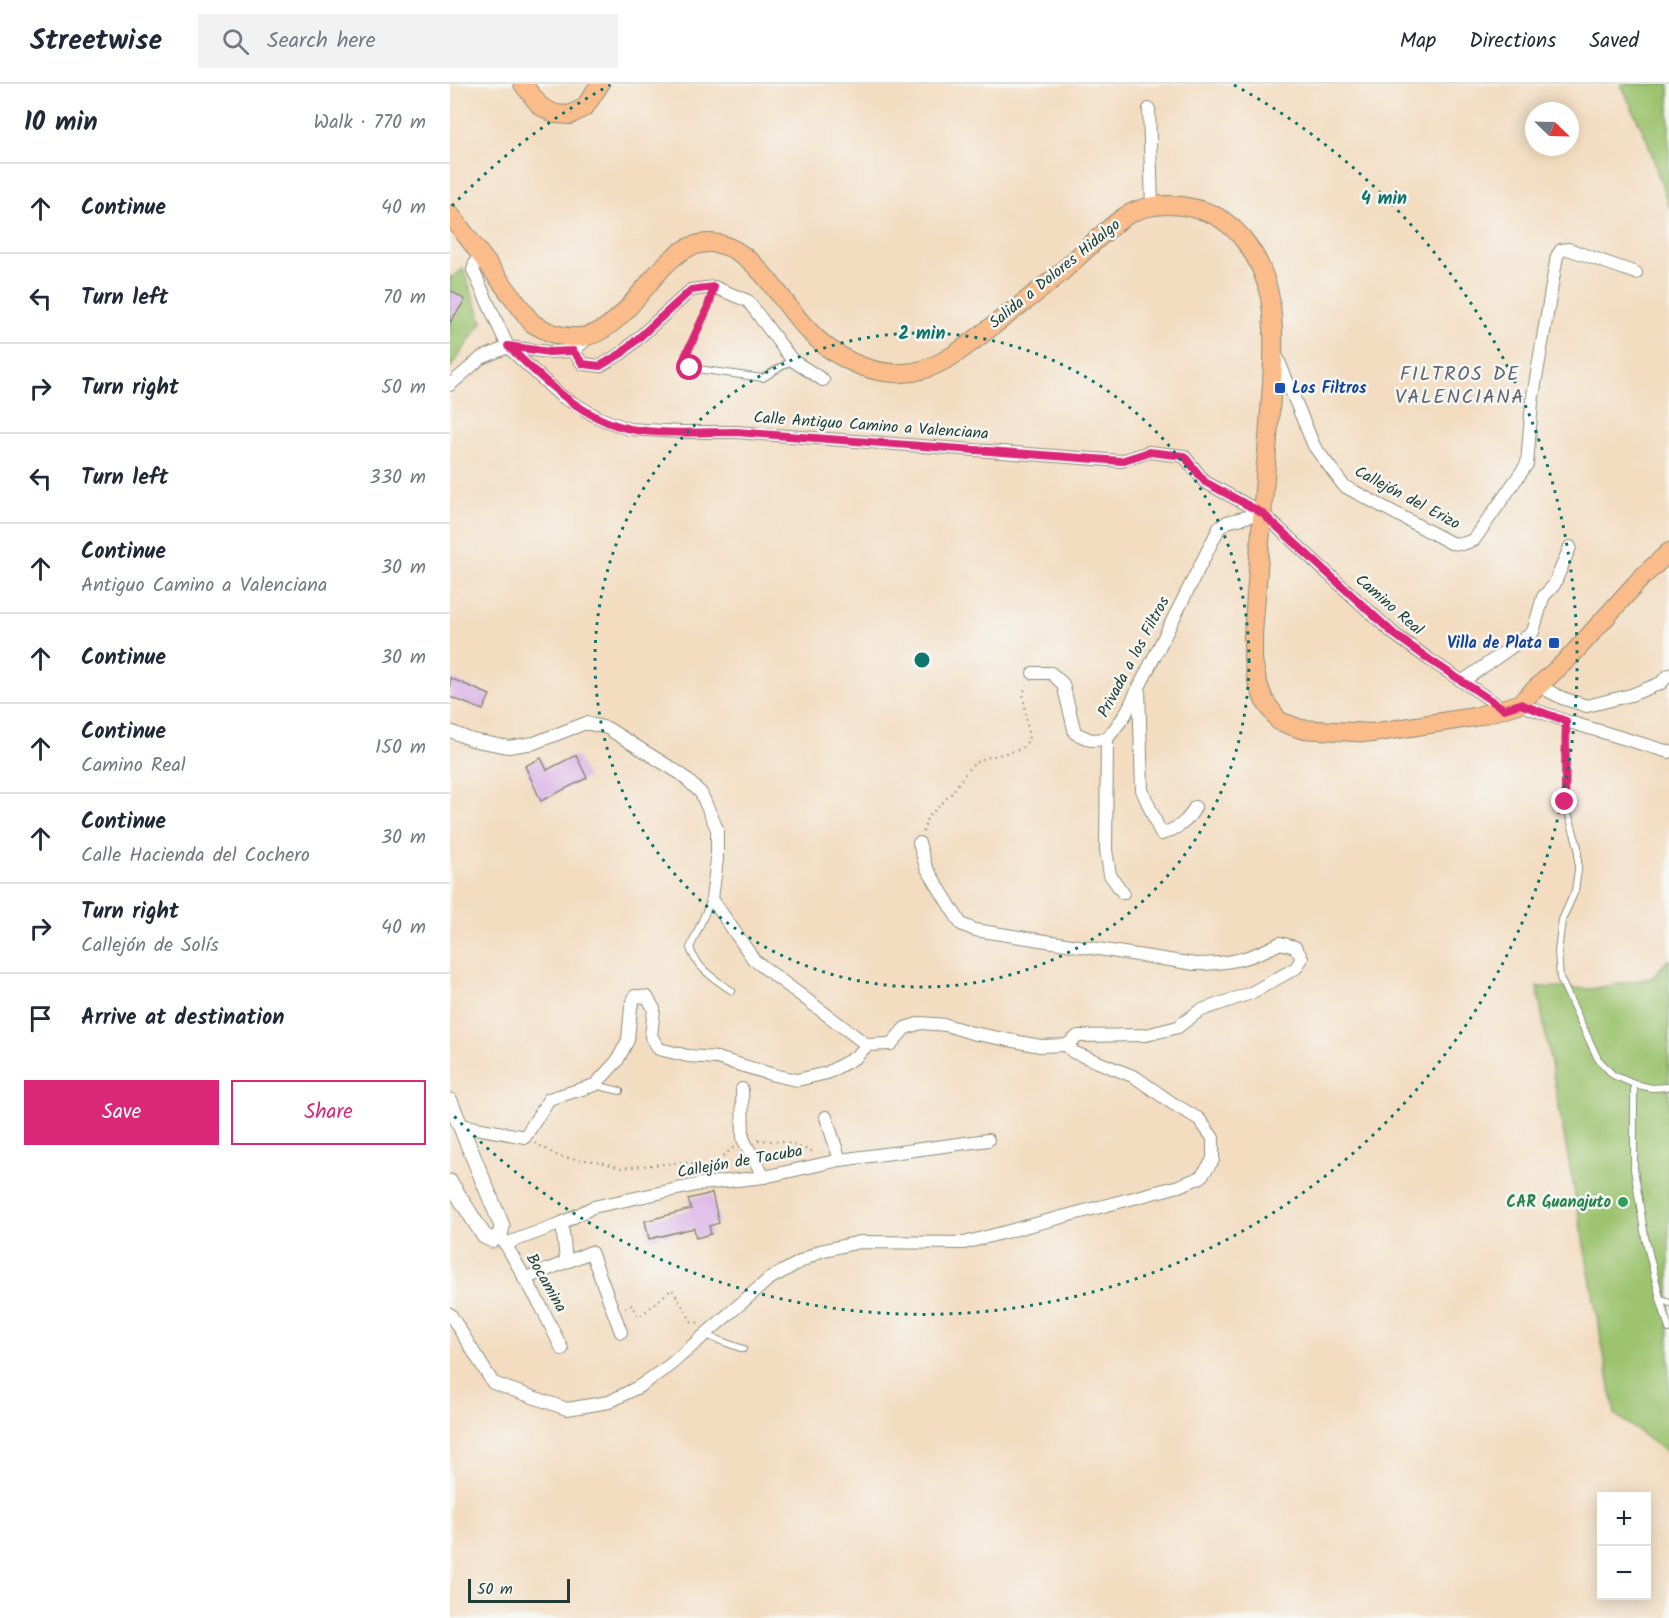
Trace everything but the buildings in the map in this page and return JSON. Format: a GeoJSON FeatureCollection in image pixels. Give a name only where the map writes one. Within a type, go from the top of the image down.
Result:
{"type":"FeatureCollection","features":[{"type":"Feature","properties":{"kind":"main road"},"geometry":{"type":"LineString","coordinates":[[523,84],[540,106],[555,114],[570,115],[585,107],[600,84]]}},
{"type":"Feature","properties":{"kind":"main road","name":"Salida a Dolores Hidalgo"},"geometry":{"type":"LineString","coordinates":[[450,214],[532,322],[549,333],[568,338],[588,336],[594,333],[629,307],[677,254],[691,245],[710,243],[729,247],[743,255],[755,266],[807,330],[828,348],[849,362],[876,370],[902,374],[928,369],[955,355],[1056,278],[1125,217],[1142,209],[1164,204],[1185,206],[1207,211],[1226,222],[1247,242],[1260,266],[1270,297],[1273,345],[1253,660],[1264,700],[1279,721],[1301,729],[1372,733],[1474,717],[1512,707],[1570,657],[1658,561],[1669,552]]}},
{"type":"Feature","properties":{"kind":"street"},"geometry":{"type":"LineString","coordinates":[[1149,109],[1152,207]]}},
{"type":"Feature","properties":{"kind":"street","name":"Callejón del Erizo"},"geometry":{"type":"LineString","coordinates":[[1273,345],[1314,446],[1344,486],[1451,543],[1462,544],[1474,540],[1527,464],[1532,402],[1557,256],[1561,250],[1568,249],[1636,273]]}},
{"type":"Feature","properties":{"kind":"street"},"geometry":{"type":"LineString","coordinates":[[479,252],[472,270],[508,346]]}},
{"type":"Feature","properties":{"kind":"street"},"geometry":{"type":"LineString","coordinates":[[573,351],[583,364],[600,366],[622,353],[691,290],[714,287],[748,301],[792,360],[823,380]]}},
{"type":"Feature","properties":{"kind":"street"},"geometry":{"type":"LineString","coordinates":[[450,385],[481,358],[508,346],[549,352],[573,351],[594,333]]}},
{"type":"Feature","properties":{"kind":"street","name":"Calle Antiguo Camino a Valenciana"},"geometry":{"type":"LineString","coordinates":[[508,346],[561,396],[599,418],[629,429],[736,432],[1121,461],[1149,452],[1184,456],[1205,482],[1262,513]]}},
{"type":"Feature","properties":{"kind":"street","name":"Camino Real"},"geometry":{"type":"LineString","coordinates":[[1262,513],[1394,634],[1463,681],[1512,707],[1669,752]]}},
{"type":"Feature","properties":{"kind":"street","name":"Privada a los Filtros"},"geometry":{"type":"LineString","coordinates":[[1033,673],[1051,673],[1063,684],[1076,733],[1091,740],[1107,739],[1125,715],[1219,528],[1227,522],[1262,513]]}},
{"type":"Feature","properties":{"kind":"street"},"geometry":{"type":"LineString","coordinates":[[1463,681],[1533,632],[1543,597],[1554,585],[1570,547]]}},
{"type":"Feature","properties":{"kind":"street"},"geometry":{"type":"LineString","coordinates":[[1539,686],[1562,698],[1587,706],[1631,695],[1661,683],[1669,675]]}},
{"type":"Feature","properties":{"kind":"street"},"geometry":{"type":"LineString","coordinates":[[1139,688],[1142,790],[1161,834],[1173,830],[1189,819],[1195,807]]}},
{"type":"Feature","properties":{"kind":"street"},"geometry":{"type":"LineString","coordinates":[[450,731],[472,740],[509,747],[534,743],[586,723],[607,728],[681,774],[702,793],[717,829],[717,859],[712,900],[754,960],[867,1045],[891,1044],[904,1028],[921,1023],[946,1025],[972,1033],[1040,1046],[1067,1045],[1078,1036],[1146,1035],[1178,1027],[1199,1011],[1251,993],[1296,968],[1302,958],[1295,947],[1280,943],[1256,956],[1220,964],[1195,964],[975,930],[962,924],[926,867],[919,843]]}},
{"type":"Feature","properties":{"kind":"street"},"geometry":{"type":"LineString","coordinates":[[1107,739],[1106,850],[1110,876],[1123,893]]}},
{"type":"Feature","properties":{"kind":"street"},"geometry":{"type":"LineString","coordinates":[[460,1125],[525,1137],[549,1099],[595,1085],[617,1061],[628,1040],[631,1007],[635,996],[647,997],[654,1009],[651,1036],[659,1049],[688,1056],[717,1058],[797,1080],[827,1073],[856,1057],[867,1045]]}},
{"type":"Feature","properties":{"kind":"street"},"geometry":{"type":"LineString","coordinates":[[450,1314],[493,1383],[567,1409],[609,1402],[670,1365],[769,1279],[820,1251],[860,1242],[964,1243],[1179,1186],[1201,1177],[1213,1160],[1213,1138],[1199,1119],[1135,1077],[1073,1052],[1067,1045]]}},
{"type":"Feature","properties":{"kind":"street"},"geometry":{"type":"LineString","coordinates":[[742,1089],[743,1139],[764,1177]]}},
{"type":"Feature","properties":{"kind":"street"},"geometry":{"type":"LineString","coordinates":[[450,1101],[502,1226],[503,1239],[492,1240],[484,1236],[450,1182]]}},
{"type":"Feature","properties":{"kind":"street"},"geometry":{"type":"LineString","coordinates":[[826,1117],[840,1160]]}},
{"type":"Feature","properties":{"kind":"street","name":"Callejón de Tacuba"},"geometry":{"type":"LineString","coordinates":[[503,1239],[562,1223],[593,1207],[701,1184],[764,1177],[840,1160],[988,1140]]}},
{"type":"Feature","properties":{"kind":"street"},"geometry":{"type":"LineString","coordinates":[[562,1223],[566,1261]]}},
{"type":"Feature","properties":{"kind":"street","name":"Bocamina"},"geometry":{"type":"LineString","coordinates":[[503,1239],[562,1349]]}},
{"type":"Feature","properties":{"kind":"street"},"geometry":{"type":"LineString","coordinates":[[524,1279],[591,1252],[621,1332]]}},
{"type":"Feature","properties":{"kind":"lane"},"geometry":{"type":"LineString","coordinates":[[714,287],[708,307],[685,357],[690,368],[764,378],[792,360]]}},
{"type":"Feature","properties":{"kind":"lane"},"geometry":{"type":"LineString","coordinates":[[1566,721],[1565,802],[1578,847],[1578,870],[1575,891],[1562,920],[1558,952],[1560,978],[1598,1059],[1613,1075],[1634,1084],[1652,1088],[1669,1087]]}},
{"type":"Feature","properties":{"kind":"lane"},"geometry":{"type":"LineString","coordinates":[[712,900],[690,948],[694,959],[705,972],[732,991]]}},
{"type":"Feature","properties":{"kind":"lane"},"geometry":{"type":"LineString","coordinates":[[1634,1084],[1634,1169],[1645,1237],[1669,1329]]}},
{"type":"Feature","properties":{"kind":"lane"},"geometry":{"type":"LineString","coordinates":[[595,1085],[620,1091]]}},
{"type":"Feature","properties":{"kind":"lane"},"geometry":{"type":"LineString","coordinates":[[1660,1298],[1669,1303]]}},
{"type":"Feature","properties":{"kind":"lane"},"geometry":{"type":"LineString","coordinates":[[704,1335],[743,1349]]}},
{"type":"Feature","properties":{"kind":"path"},"geometry":{"type":"LineString","coordinates":[[919,843],[927,818],[951,794],[970,767],[982,759],[1021,749],[1029,740],[1023,693],[1033,673]]}},
{"type":"Feature","properties":{"kind":"path"},"geometry":{"type":"LineString","coordinates":[[525,1137],[560,1157],[601,1162],[621,1168],[683,1162],[708,1168],[743,1139],[784,1142],[815,1152]]}},
{"type":"Feature","properties":{"kind":"path"},"geometry":{"type":"LineString","coordinates":[[614,1313],[632,1305],[639,1317],[672,1289],[692,1322],[717,1323]]}},
{"type":"Feature","properties":{"kind":"green space"},"geometry":{"type":"Polygon","coordinates":[[[1621,84],[1669,84],[1669,208],[1648,142],[1621,84]]]}},
{"type":"Feature","properties":{"kind":"green space"},"geometry":{"type":"Polygon","coordinates":[[[463,269],[482,322],[450,368],[450,276],[452,278],[463,269]]]}},
{"type":"Feature","properties":{"kind":"green space","name":"CAR Guanajuto"},"geometry":{"type":"Polygon","coordinates":[[[1669,959],[1669,1454],[1615,1414],[1537,987],[1591,989],[1652,978],[1669,959]]]}},
{"type":"Feature","properties":{"kind":"place","name":"Los Filtros"},"geometry":{"type":"Point","coordinates":[1280,388]}},
{"type":"Feature","properties":{"kind":"place","name":"Villa de Plata"},"geometry":{"type":"Point","coordinates":[1554,643]}},
{"type":"Feature","properties":{"kind":"place","name":"CAR Guanajuto"},"geometry":{"type":"Point","coordinates":[1623,1202]}},
{"type":"Feature","properties":{"kind":"district","name":"FILTROS DE VALENCIANA"},"geometry":{"type":"Point","coordinates":[1460,386]}},
{"type":"Feature","properties":{"kind":"route"},"geometry":{"type":"LineString","coordinates":[[690,368],[685,357],[708,307],[714,287],[691,290],[622,353],[600,366],[583,364],[573,351],[549,352],[508,346],[561,396],[599,418],[629,429],[736,432],[1121,461],[1149,452],[1184,456],[1205,482],[1262,513],[1394,634],[1430,660],[1504,709],[1520,704],[1566,721],[1565,802]]}}]}
